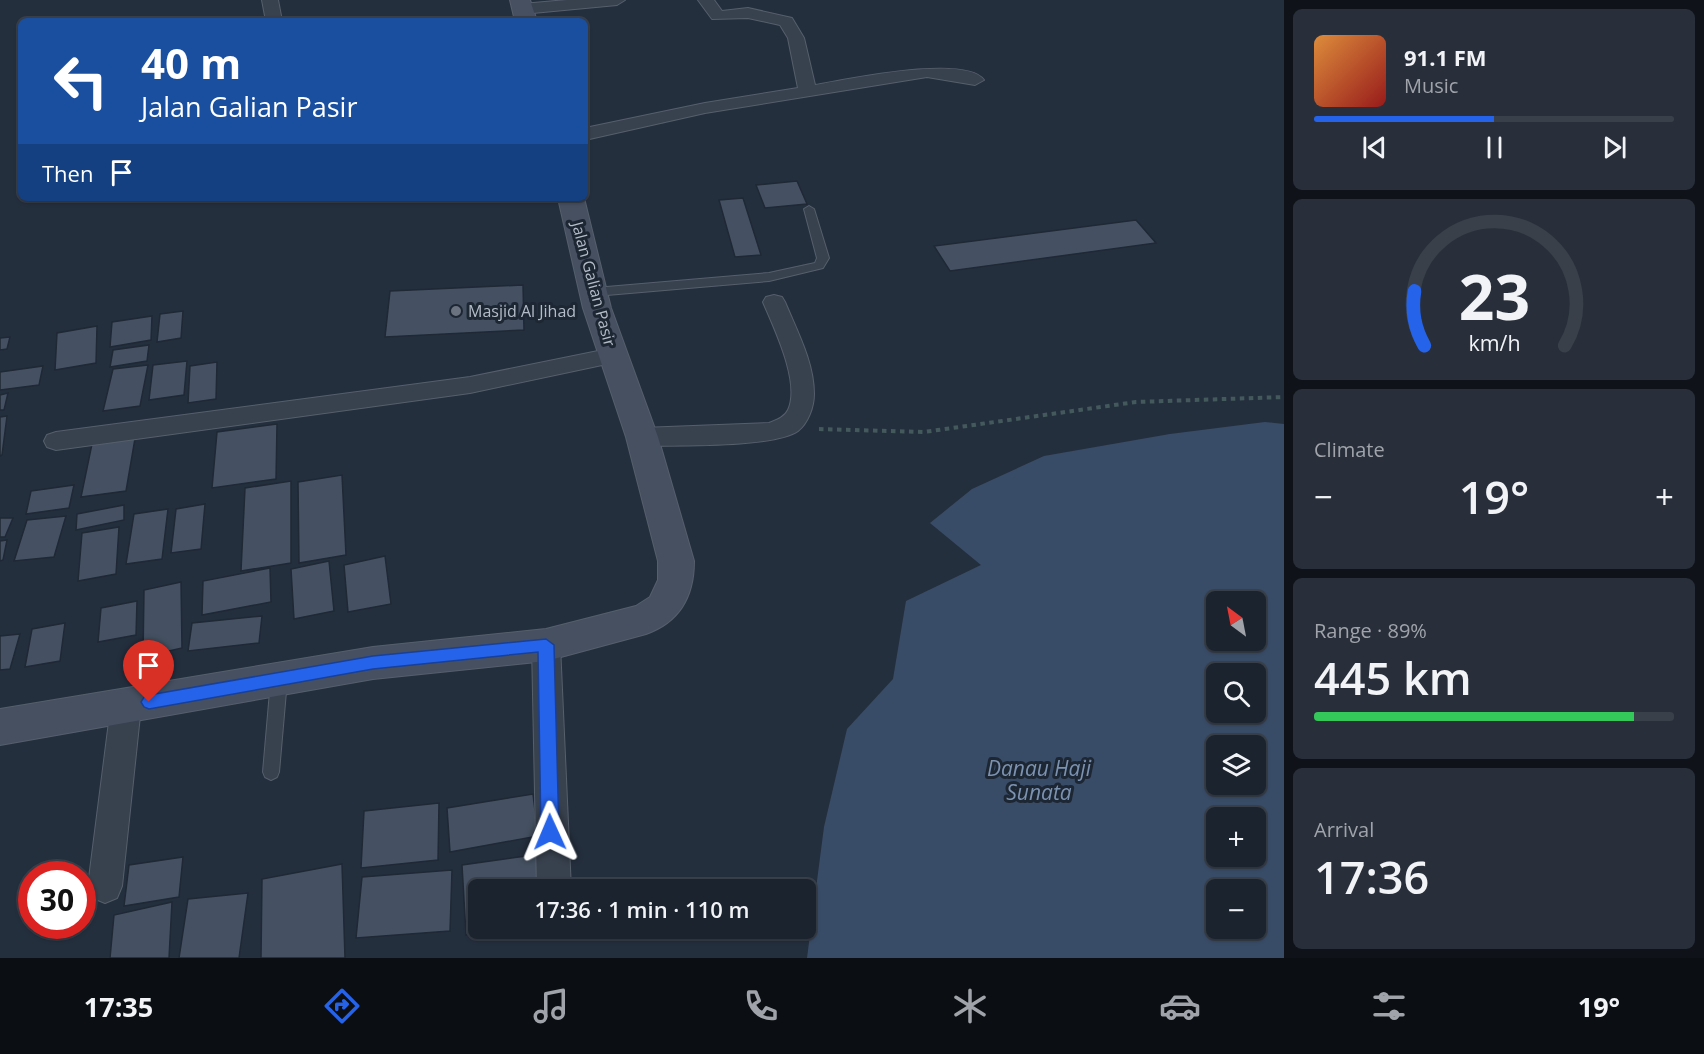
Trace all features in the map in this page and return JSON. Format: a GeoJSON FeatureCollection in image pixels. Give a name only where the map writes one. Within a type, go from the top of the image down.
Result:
{"type":"FeatureCollection","features":[{"type":"Feature","properties":{"kind":"street"},"geometry":{"type":"LineString","coordinates":[[270,0],[273,18]]}},
{"type":"Feature","properties":{"kind":"street"},"geometry":{"type":"LineString","coordinates":[[522,10],[617,0]]}},
{"type":"Feature","properties":{"kind":"street"},"geometry":{"type":"LineString","coordinates":[[706,0],[718,16],[748,13],[786,21],[796,38],[808,91]]}},
{"type":"Feature","properties":{"kind":"street"},"geometry":{"type":"LineString","coordinates":[[588,133],[705,108],[927,72],[944,73],[975,80]]}},
{"type":"Feature","properties":{"kind":"street","name":"Jalan Galian Pasir"},"geometry":{"type":"LineString","coordinates":[[0,727],[373,663],[546,645],[646,619],[664,607],[676,580],[676,561],[642,437],[597,308],[572,201]]}},
{"type":"Feature","properties":{"kind":"street"},"geometry":{"type":"LineString","coordinates":[[642,437],[786,429],[797,420],[803,404],[799,368],[774,302]]}},
{"type":"Feature","properties":{"kind":"street"},"geometry":{"type":"LineString","coordinates":[[56,441],[470,385],[613,356]]}},
{"type":"Feature","properties":{"kind":"street"},"geometry":{"type":"LineString","coordinates":[[546,645],[553,879]]}},
{"type":"Feature","properties":{"kind":"street"},"geometry":{"type":"LineString","coordinates":[[105,886],[126,706]]}},
{"type":"Feature","properties":{"kind":"lane"},"geometry":{"type":"LineString","coordinates":[[595,292],[769,277],[819,266],[823,258],[809,209]]}},
{"type":"Feature","properties":{"kind":"lane"},"geometry":{"type":"LineString","coordinates":[[271,772],[279,680]]}},
{"type":"Feature","properties":{"kind":"path"},"geometry":{"type":"LineString","coordinates":[[786,429],[924,432],[1136,402],[1284,397]]}},
{"type":"Feature","properties":{"kind":"water","name":"Danau Haji Sunata"},"geometry":{"type":"Polygon","coordinates":[[[1265,422],[1284,424],[1284,958],[807,958],[809,939],[816,939],[816,889],[824,827],[847,729],[893,679],[906,601],[981,565],[930,523],[972,489],[1044,456],[1170,434],[1265,422]]]}},
{"type":"Feature","properties":{"kind":"building"},"geometry":{"type":"Polygon","coordinates":[[[797,181],[807,204],[765,208],[756,185],[797,181]]]}},
{"type":"Feature","properties":{"kind":"building"},"geometry":{"type":"Polygon","coordinates":[[[743,198],[761,255],[735,257],[719,200],[743,198]]]}},
{"type":"Feature","properties":{"kind":"building"},"geometry":{"type":"Polygon","coordinates":[[[1136,220],[1156,243],[950,271],[934,246],[1136,220]]]}},
{"type":"Feature","properties":{"kind":"building","name":"Masjid Al Jihad"},"geometry":{"type":"Polygon","coordinates":[[[523,285],[524,330],[385,337],[390,291],[523,285]]]}},
{"type":"Feature","properties":{"kind":"building"},"geometry":{"type":"Polygon","coordinates":[[[183,311],[181,338],[157,342],[160,314],[183,311]]]}},
{"type":"Feature","properties":{"kind":"building"},"geometry":{"type":"Polygon","coordinates":[[[152,316],[151,340],[110,347],[112,322],[152,316]]]}},
{"type":"Feature","properties":{"kind":"building"},"geometry":{"type":"Polygon","coordinates":[[[97,326],[96,363],[55,370],[57,333],[97,326]]]}},
{"type":"Feature","properties":{"kind":"building"},"geometry":{"type":"Polygon","coordinates":[[[10,337],[7,349],[0,350],[0,338],[10,337]]]}},
{"type":"Feature","properties":{"kind":"building"},"geometry":{"type":"Polygon","coordinates":[[[149,345],[147,361],[110,367],[113,350],[149,345]]]}},
{"type":"Feature","properties":{"kind":"building"},"geometry":{"type":"Polygon","coordinates":[[[187,361],[184,395],[149,400],[153,365],[187,361]]]}},
{"type":"Feature","properties":{"kind":"building"},"geometry":{"type":"Polygon","coordinates":[[[217,362],[216,399],[188,403],[190,366],[217,362]]]}},
{"type":"Feature","properties":{"kind":"building"},"geometry":{"type":"Polygon","coordinates":[[[148,365],[140,406],[103,411],[113,369],[148,365]]]}},
{"type":"Feature","properties":{"kind":"building"},"geometry":{"type":"Polygon","coordinates":[[[43,366],[39,385],[0,390],[0,372],[43,366]]]}},
{"type":"Feature","properties":{"kind":"building"},"geometry":{"type":"Polygon","coordinates":[[[8,393],[4,410],[0,410],[0,395],[8,393]]]}},
{"type":"Feature","properties":{"kind":"building"},"geometry":{"type":"Polygon","coordinates":[[[7,416],[2,455],[0,456],[0,417],[7,416]]]}},
{"type":"Feature","properties":{"kind":"building"},"geometry":{"type":"Polygon","coordinates":[[[277,424],[276,479],[212,488],[217,432],[277,424]]]}},
{"type":"Feature","properties":{"kind":"building"},"geometry":{"type":"Polygon","coordinates":[[[136,433],[126,491],[81,497],[93,439],[136,433]]]}},
{"type":"Feature","properties":{"kind":"building"},"geometry":{"type":"Polygon","coordinates":[[[342,475],[346,555],[299,563],[298,482],[342,475]]]}},
{"type":"Feature","properties":{"kind":"building"},"geometry":{"type":"Polygon","coordinates":[[[291,481],[291,563],[241,571],[245,488],[291,481]]]}},
{"type":"Feature","properties":{"kind":"building"},"geometry":{"type":"Polygon","coordinates":[[[74,485],[69,508],[26,514],[31,491],[74,485]]]}},
{"type":"Feature","properties":{"kind":"building"},"geometry":{"type":"Polygon","coordinates":[[[205,504],[201,549],[171,553],[176,509],[205,504]]]}},
{"type":"Feature","properties":{"kind":"building"},"geometry":{"type":"Polygon","coordinates":[[[124,505],[124,520],[76,530],[77,514],[124,505]]]}},
{"type":"Feature","properties":{"kind":"building"},"geometry":{"type":"Polygon","coordinates":[[[168,509],[162,559],[126,564],[134,514],[168,509]]]}},
{"type":"Feature","properties":{"kind":"building"},"geometry":{"type":"Polygon","coordinates":[[[66,516],[54,557],[14,561],[27,520],[66,516]]]}},
{"type":"Feature","properties":{"kind":"building"},"geometry":{"type":"Polygon","coordinates":[[[0,518],[13,518],[5,537],[0,537],[0,518]]]}},
{"type":"Feature","properties":{"kind":"building"},"geometry":{"type":"Polygon","coordinates":[[[119,527],[116,574],[78,581],[82,533],[119,527]]]}},
{"type":"Feature","properties":{"kind":"building"},"geometry":{"type":"Polygon","coordinates":[[[7,540],[3,560],[0,561],[0,541],[7,540]]]}},
{"type":"Feature","properties":{"kind":"building"},"geometry":{"type":"Polygon","coordinates":[[[385,556],[391,604],[348,612],[344,565],[385,556]]]}},
{"type":"Feature","properties":{"kind":"building"},"geometry":{"type":"Polygon","coordinates":[[[329,561],[334,611],[294,619],[291,569],[329,561]]]}},
{"type":"Feature","properties":{"kind":"building"},"geometry":{"type":"Polygon","coordinates":[[[270,568],[271,602],[202,615],[203,581],[270,568]]]}},
{"type":"Feature","properties":{"kind":"building"},"geometry":{"type":"Polygon","coordinates":[[[181,582],[182,648],[143,657],[144,590],[181,582]]]}},
{"type":"Feature","properties":{"kind":"building"},"geometry":{"type":"Polygon","coordinates":[[[137,601],[136,635],[98,642],[101,608],[137,601]]]}},
{"type":"Feature","properties":{"kind":"building"},"geometry":{"type":"Polygon","coordinates":[[[262,616],[259,643],[188,651],[192,623],[262,616]]]}},
{"type":"Feature","properties":{"kind":"building"},"geometry":{"type":"Polygon","coordinates":[[[65,623],[60,661],[25,667],[32,629],[65,623]]]}},
{"type":"Feature","properties":{"kind":"building"},"geometry":{"type":"Polygon","coordinates":[[[20,634],[10,669],[0,670],[0,636],[20,634]]]}},
{"type":"Feature","properties":{"kind":"building"},"geometry":{"type":"Polygon","coordinates":[[[533,794],[538,836],[450,852],[447,808],[533,794]]]}},
{"type":"Feature","properties":{"kind":"building"},"geometry":{"type":"Polygon","coordinates":[[[439,803],[438,860],[361,868],[364,811],[439,803]]]}},
{"type":"Feature","properties":{"kind":"building"},"geometry":{"type":"Polygon","coordinates":[[[540,854],[542,879],[468,879],[468,935],[466,935],[462,865],[540,854]]]}},
{"type":"Feature","properties":{"kind":"building"},"geometry":{"type":"Polygon","coordinates":[[[183,857],[179,897],[124,906],[129,865],[183,857]]]}},
{"type":"Feature","properties":{"kind":"building"},"geometry":{"type":"Polygon","coordinates":[[[342,864],[345,958],[261,958],[262,879],[342,864]]]}},
{"type":"Feature","properties":{"kind":"building"},"geometry":{"type":"Polygon","coordinates":[[[452,870],[450,931],[356,938],[362,877],[452,870]]]}},
{"type":"Feature","properties":{"kind":"building"},"geometry":{"type":"Polygon","coordinates":[[[248,893],[239,958],[179,958],[188,899],[248,893]]]}},
{"type":"Feature","properties":{"kind":"building"},"geometry":{"type":"Polygon","coordinates":[[[172,902],[169,958],[110,958],[114,915],[172,902]]]}},
{"type":"Feature","properties":{"kind":"place","name":"Masjid Al Jihad"},"geometry":{"type":"Point","coordinates":[456,311]}},
{"type":"Feature","properties":{"kind":"route"},"geometry":{"type":"LineString","coordinates":[[149,702],[373,663],[546,645],[550,832]]}}]}
